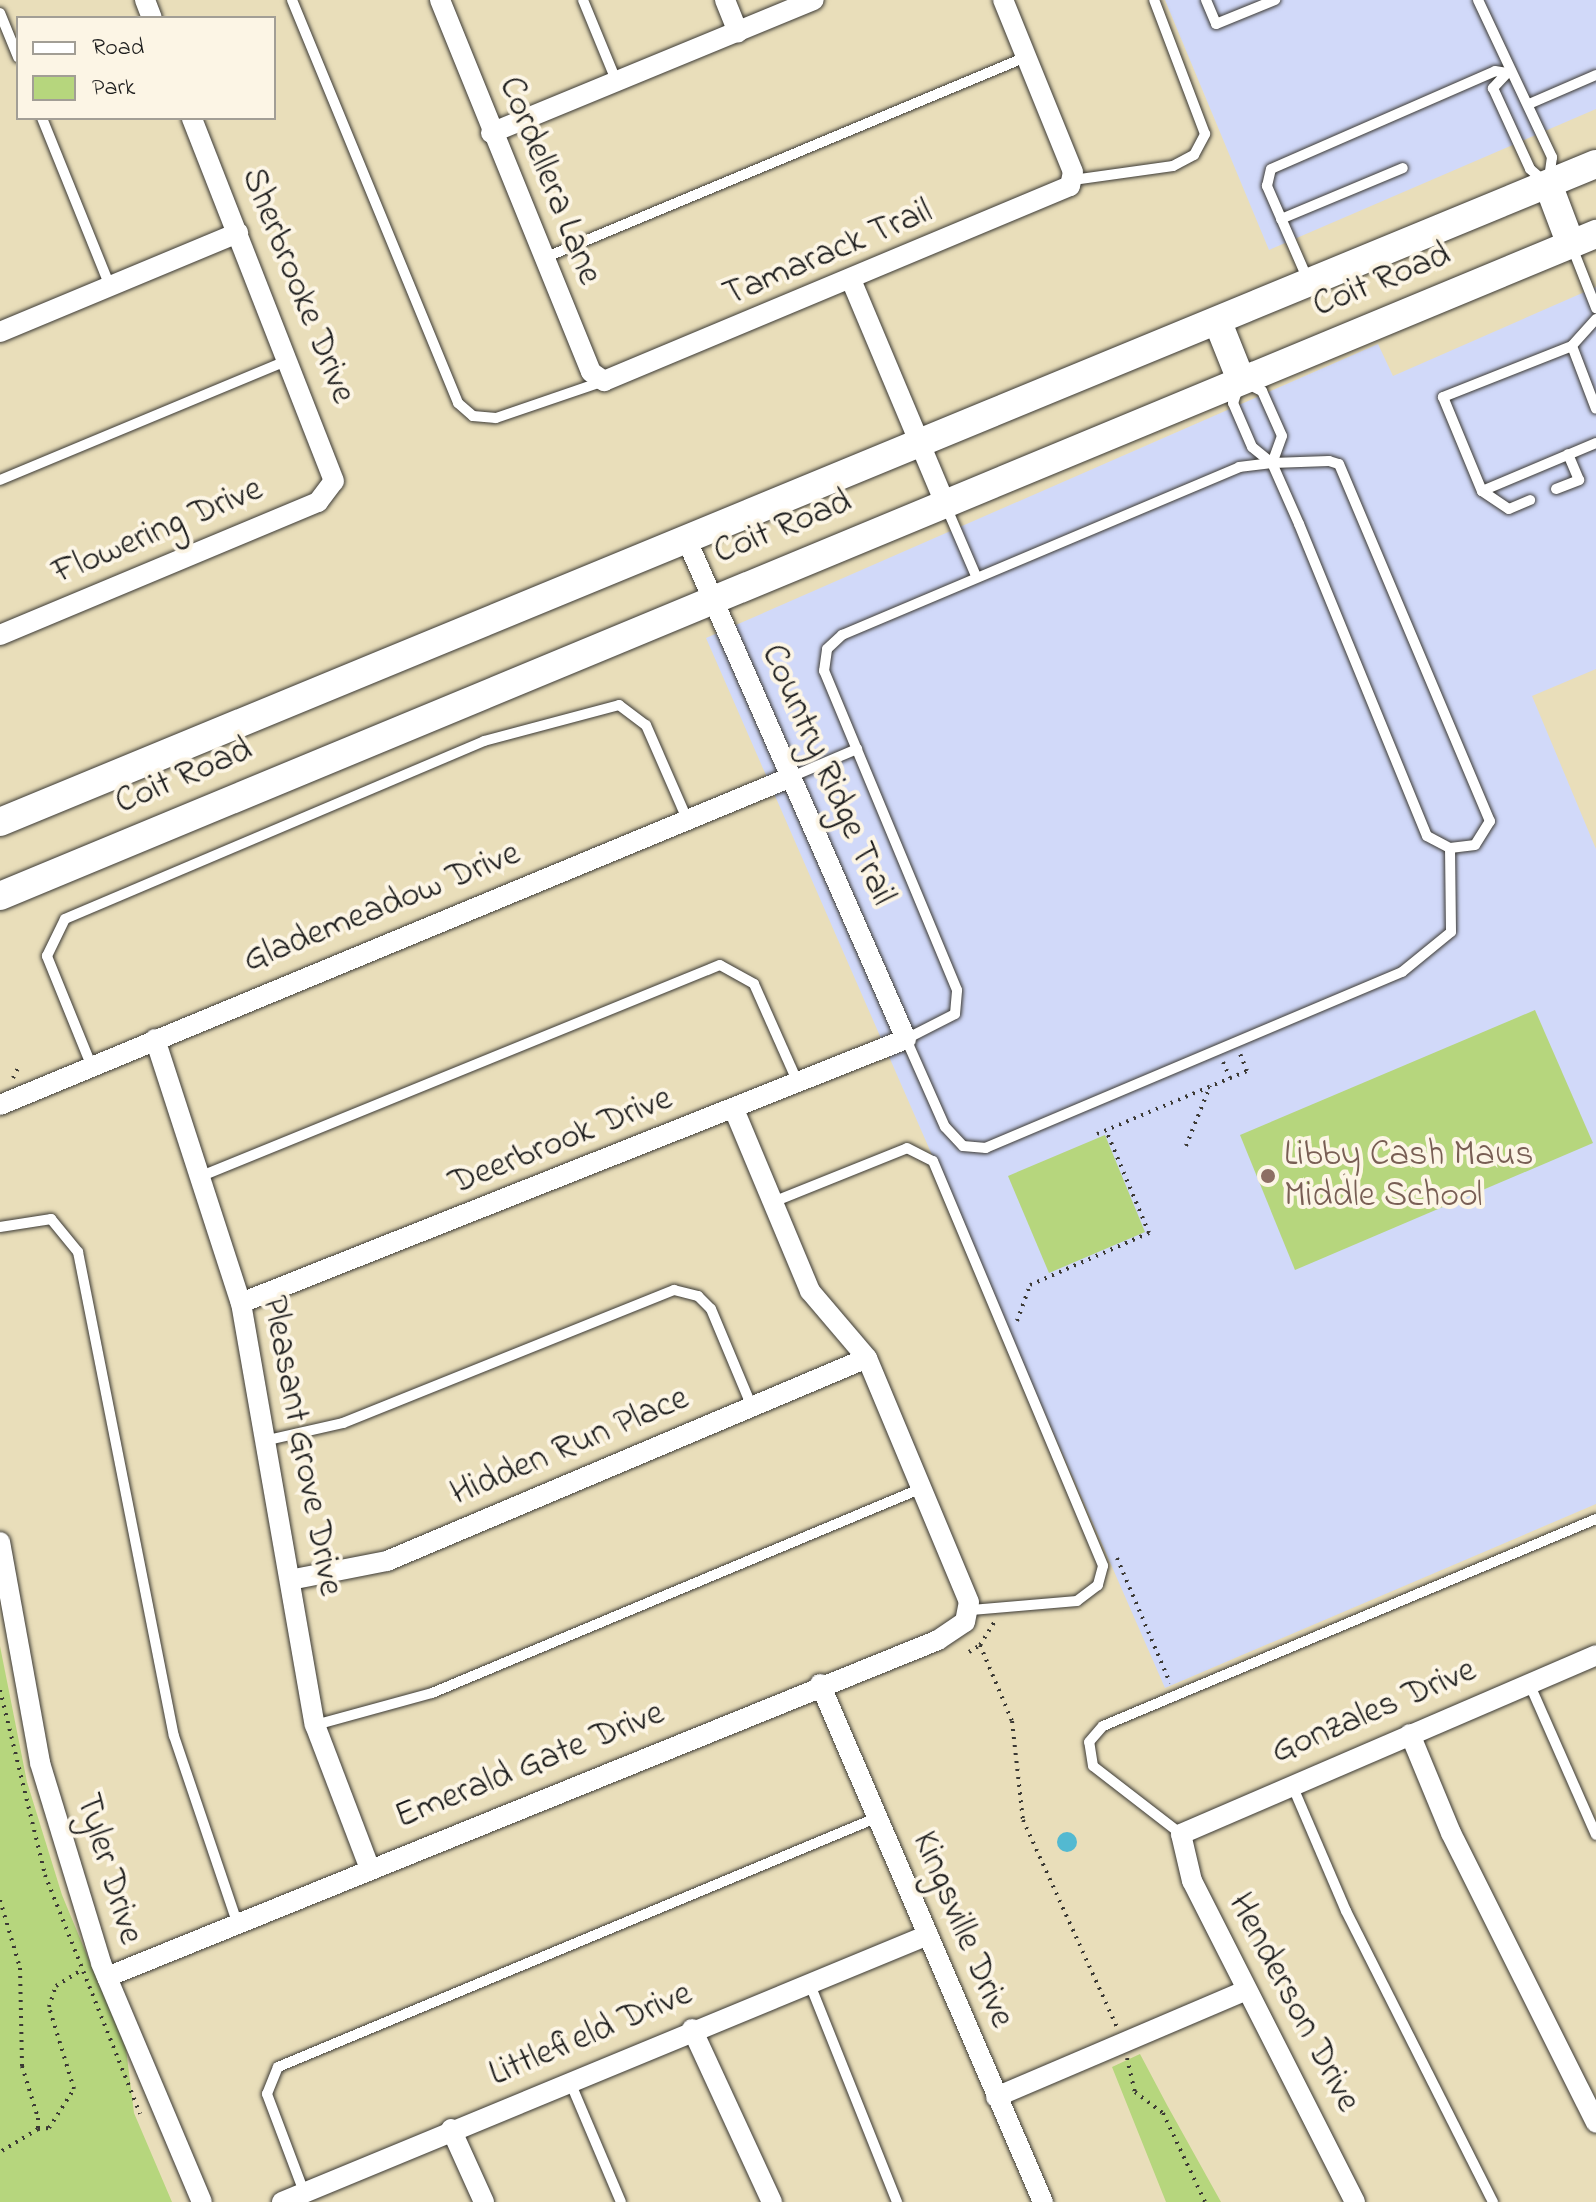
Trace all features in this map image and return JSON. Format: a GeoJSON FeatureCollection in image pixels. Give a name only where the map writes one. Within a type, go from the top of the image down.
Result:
{"type":"FeatureCollection","features":[{"type":"Feature","properties":{"kind":"main road","name":"Coit Road"},"geometry":{"type":"LineString","coordinates":[[0,822],[919,442],[1219,325],[1596,164]]}},
{"type":"Feature","properties":{"kind":"main road"},"geometry":{"type":"LineString","coordinates":[[1548,184],[1584,240]]}},
{"type":"Feature","properties":{"kind":"main road","name":"Coit Road"},"geometry":{"type":"LineString","coordinates":[[0,896],[712,598],[1584,240]]}},
{"type":"Feature","properties":{"kind":"main road"},"geometry":{"type":"LineString","coordinates":[[1219,325],[1241,380]]}},
{"type":"Feature","properties":{"kind":"street","name":"Cordellera Lane"},"geometry":{"type":"LineString","coordinates":[[440,0],[491,133],[591,372],[604,381]]}},
{"type":"Feature","properties":{"kind":"street"},"geometry":{"type":"LineString","coordinates":[[725,0],[738,32]]}},
{"type":"Feature","properties":{"kind":"street"},"geometry":{"type":"LineString","coordinates":[[491,133],[814,0]]}},
{"type":"Feature","properties":{"kind":"street"},"geometry":{"type":"LineString","coordinates":[[1003,0],[1073,180]]}},
{"type":"Feature","properties":{"kind":"street","name":"Sherbrooke Drive"},"geometry":{"type":"LineString","coordinates":[[193,120],[291,359],[334,481]]}},
{"type":"Feature","properties":{"kind":"street","name":"Tamarack Trail"},"geometry":{"type":"LineString","coordinates":[[604,381],[852,282],[1073,180]]}},
{"type":"Feature","properties":{"kind":"street"},"geometry":{"type":"LineString","coordinates":[[0,332],[238,233]]}},
{"type":"Feature","properties":{"kind":"street"},"geometry":{"type":"LineString","coordinates":[[852,282],[945,503]]}},
{"type":"Feature","properties":{"kind":"street","name":"Flowering Drive"},"geometry":{"type":"LineString","coordinates":[[0,635],[318,502],[334,481]]}},
{"type":"Feature","properties":{"kind":"street","name":"Country Ridge Trail"},"geometry":{"type":"LineString","coordinates":[[686,538],[906,1039]]}},
{"type":"Feature","properties":{"kind":"street","name":"Glademeadow Drive"},"geometry":{"type":"LineString","coordinates":[[0,1103],[791,777]]}},
{"type":"Feature","properties":{"kind":"street","name":"Pleasant Grove Drive"},"geometry":{"type":"LineString","coordinates":[[155,1039],[204,1175],[241,1303],[295,1579],[315,1725],[370,1869]]}},
{"type":"Feature","properties":{"kind":"street","name":"Deerbrook Drive"},"geometry":{"type":"LineString","coordinates":[[241,1303],[906,1039]]}},
{"type":"Feature","properties":{"kind":"street"},"geometry":{"type":"LineString","coordinates":[[734,1109],[810,1291],[867,1358],[971,1610]]}},
{"type":"Feature","properties":{"kind":"street","name":"Hidden Run Place"},"geometry":{"type":"LineString","coordinates":[[295,1579],[387,1561],[867,1358]]}},
{"type":"Feature","properties":{"kind":"street","name":"Tyler Drive"},"geometry":{"type":"LineString","coordinates":[[0,1542],[40,1763],[107,1977],[202,2202]]}},
{"type":"Feature","properties":{"kind":"street","name":"Emerald Gate Drive"},"geometry":{"type":"LineString","coordinates":[[107,1977],[820,1684],[955,1633],[971,1610]]}},
{"type":"Feature","properties":{"kind":"street","name":"Gonzales Drive"},"geometry":{"type":"LineString","coordinates":[[1181,1834],[1596,1655]]}},
{"type":"Feature","properties":{"kind":"street","name":"Kingsville Drive"},"geometry":{"type":"LineString","coordinates":[[820,1684],[1043,2202]]}},
{"type":"Feature","properties":{"kind":"street"},"geometry":{"type":"LineString","coordinates":[[1410,1734],[1451,1833],[1596,2123]]}},
{"type":"Feature","properties":{"kind":"street","name":"Henderson Drive"},"geometry":{"type":"LineString","coordinates":[[1181,1834],[1185,1865],[1244,1991],[1355,2202]]}},
{"type":"Feature","properties":{"kind":"street","name":"Littlefield Drive"},"geometry":{"type":"LineString","coordinates":[[282,2202],[692,2029],[928,1935]]}},
{"type":"Feature","properties":{"kind":"street"},"geometry":{"type":"LineString","coordinates":[[996,2097],[1244,1991]]}},
{"type":"Feature","properties":{"kind":"street"},"geometry":{"type":"LineString","coordinates":[[692,2029],[772,2202]]}},
{"type":"Feature","properties":{"kind":"street"},"geometry":{"type":"LineString","coordinates":[[451,2129],[484,2202]]}},
{"type":"Feature","properties":{"kind":"lane"},"geometry":{"type":"LineString","coordinates":[[293,0],[458,403],[473,416],[496,418],[604,381]]}},
{"type":"Feature","properties":{"kind":"lane"},"geometry":{"type":"LineString","coordinates":[[583,0],[616,80]]}},
{"type":"Feature","properties":{"kind":"lane"},"geometry":{"type":"LineString","coordinates":[[1073,180],[1173,166],[1194,155],[1205,134],[1154,0]]}},
{"type":"Feature","properties":{"kind":"lane"},"geometry":{"type":"LineString","coordinates":[[1206,0],[1216,24],[1275,0]]}},
{"type":"Feature","properties":{"kind":"lane"},"geometry":{"type":"LineString","coordinates":[[1478,0],[1507,73],[1529,104],[1552,157],[1548,184]]}},
{"type":"Feature","properties":{"kind":"lane"},"geometry":{"type":"LineString","coordinates":[[0,13],[16,52]]}},
{"type":"Feature","properties":{"kind":"lane"},"geometry":{"type":"LineString","coordinates":[[543,258],[1026,57]]}},
{"type":"Feature","properties":{"kind":"lane"},"geometry":{"type":"LineString","coordinates":[[1310,286],[1267,186],[1282,160],[1495,71],[1507,73]]}},
{"type":"Feature","properties":{"kind":"lane"},"geometry":{"type":"LineString","coordinates":[[1507,73],[1493,88],[1530,169],[1548,184]]}},
{"type":"Feature","properties":{"kind":"lane"},"geometry":{"type":"LineString","coordinates":[[1529,104],[1596,75]]}},
{"type":"Feature","properties":{"kind":"lane"},"geometry":{"type":"LineString","coordinates":[[43,120],[110,286]]}},
{"type":"Feature","properties":{"kind":"lane"},"geometry":{"type":"LineString","coordinates":[[1281,219],[1403,168]]}},
{"type":"Feature","properties":{"kind":"lane"},"geometry":{"type":"LineString","coordinates":[[1584,240],[1596,308]]}},
{"type":"Feature","properties":{"kind":"lane"},"geometry":{"type":"LineString","coordinates":[[1530,500],[1509,509],[1482,491],[1443,397],[1572,346],[1596,319]]}},
{"type":"Feature","properties":{"kind":"lane"},"geometry":{"type":"LineString","coordinates":[[1572,346],[1596,409]]}},
{"type":"Feature","properties":{"kind":"lane"},"geometry":{"type":"LineString","coordinates":[[0,480],[291,359]]}},
{"type":"Feature","properties":{"kind":"lane"},"geometry":{"type":"LineString","coordinates":[[1272,463],[1282,436],[1262,391],[1241,380],[1233,403],[1252,447],[1272,463],[1427,836],[1450,848],[1475,845],[1490,821],[1346,472],[1329,461],[1272,463],[1239,467],[859,626],[827,649],[824,671],[957,990],[955,1014],[906,1039],[950,1135],[982,1149],[1402,972],[1451,932],[1450,848]]}},
{"type":"Feature","properties":{"kind":"lane"},"geometry":{"type":"LineString","coordinates":[[1482,491],[1596,443]]}},
{"type":"Feature","properties":{"kind":"lane"},"geometry":{"type":"LineString","coordinates":[[1556,489],[1579,480],[1568,454]]}},
{"type":"Feature","properties":{"kind":"lane"},"geometry":{"type":"LineString","coordinates":[[945,503],[976,576]]}},
{"type":"Feature","properties":{"kind":"lane"},"geometry":{"type":"LineString","coordinates":[[92,1067],[47,956],[65,919],[484,741],[619,705],[646,725],[687,819]]}},
{"type":"Feature","properties":{"kind":"lane"},"geometry":{"type":"LineString","coordinates":[[791,777],[857,749]]}},
{"type":"Feature","properties":{"kind":"lane"},"geometry":{"type":"LineString","coordinates":[[204,1175],[711,966],[728,965],[749,977],[798,1083]]}},
{"type":"Feature","properties":{"kind":"lane"},"geometry":{"type":"LineString","coordinates":[[773,1202],[907,1148],[933,1161],[1103,1566],[1098,1585],[1077,1601],[971,1610]]}},
{"type":"Feature","properties":{"kind":"lane"},"geometry":{"type":"LineString","coordinates":[[0,1227],[51,1219],[78,1252],[174,1736],[238,1925]]}},
{"type":"Feature","properties":{"kind":"lane"},"geometry":{"type":"LineString","coordinates":[[268,1440],[343,1423],[674,1290],[698,1296],[711,1309],[752,1407]]}},
{"type":"Feature","properties":{"kind":"lane"},"geometry":{"type":"LineString","coordinates":[[315,1725],[432,1693],[922,1488]]}},
{"type":"Feature","properties":{"kind":"lane"},"geometry":{"type":"LineString","coordinates":[[1181,1834],[1111,1785],[1089,1750],[1103,1726],[1596,1519]]}},
{"type":"Feature","properties":{"kind":"lane"},"geometry":{"type":"LineString","coordinates":[[1529,1683],[1596,1835]]}},
{"type":"Feature","properties":{"kind":"lane"},"geometry":{"type":"LineString","coordinates":[[1292,1785],[1346,1911],[1493,2202]]}},
{"type":"Feature","properties":{"kind":"lane"},"geometry":{"type":"LineString","coordinates":[[304,2192],[267,2094],[278,2067],[876,1818]]}},
{"type":"Feature","properties":{"kind":"lane"},"geometry":{"type":"LineString","coordinates":[[809,1982],[897,2202]]}},
{"type":"Feature","properties":{"kind":"lane"},"geometry":{"type":"LineString","coordinates":[[570,2082],[621,2202]]}},
{"type":"Feature","properties":{"kind":"path"},"geometry":{"type":"LineString","coordinates":[[1223,1061],[1230,1078]]}},
{"type":"Feature","properties":{"kind":"path"},"geometry":{"type":"LineString","coordinates":[[12,1080],[18,1068]]}},
{"type":"Feature","properties":{"kind":"path"},"geometry":{"type":"LineString","coordinates":[[1097,1134],[1247,1071]]}},
{"type":"Feature","properties":{"kind":"path"},"geometry":{"type":"LineString","coordinates":[[1186,1146],[1210,1086]]}},
{"type":"Feature","properties":{"kind":"path"},"geometry":{"type":"LineString","coordinates":[[1022,1332],[1016,1318],[1030,1285],[1149,1233],[1106,1130]]}},
{"type":"Feature","properties":{"kind":"path"},"geometry":{"type":"LineString","coordinates":[[1114,1550],[1175,1696]]}},
{"type":"Feature","properties":{"kind":"path"},"geometry":{"type":"LineString","coordinates":[[969,1652],[980,1645],[994,1628],[996,1608]]}},
{"type":"Feature","properties":{"kind":"path"},"geometry":{"type":"LineString","coordinates":[[980,1645],[1019,1741],[1023,1820],[1122,2043],[1135,2092],[1163,2113],[1205,2202]]}},
{"type":"Feature","properties":{"kind":"path"},"geometry":{"type":"LineString","coordinates":[[0,1900],[20,1968],[22,2066],[38,2118],[38,2129]]}},
{"type":"Feature","properties":{"kind":"path"},"geometry":{"type":"LineString","coordinates":[[0,2152],[38,2129],[49,2128],[49,2120],[74,2078],[50,1995],[81,1971]]}},
{"type":"Feature","properties":{"kind":"path"},"geometry":{"type":"LineString","coordinates":[[38,2118],[49,2120]]}},
{"type":"Feature","properties":{"kind":"shaded area"},"geometry":{"type":"Polygon","coordinates":[[[1165,0],[1596,0],[1596,109],[1269,250],[1165,0]]]}},
{"type":"Feature","properties":{"kind":"shaded area","name":"Libby Cash Maus Middle School"},"geometry":{"type":"Polygon","coordinates":[[[1596,287],[1596,669],[1532,696],[1596,849],[1596,1504],[1165,1688],[706,638],[1378,344],[1393,376],[1596,287]]]}},
{"type":"Feature","properties":{"kind":"green space"},"geometry":{"type":"Polygon","coordinates":[[[1535,1010],[1593,1143],[1295,1270],[1240,1135],[1535,1010]]]}},
{"type":"Feature","properties":{"kind":"green space"},"geometry":{"type":"Polygon","coordinates":[[[1105,1135],[1145,1232],[1049,1273],[1008,1176],[1105,1135]]]}},
{"type":"Feature","properties":{"kind":"green space"},"geometry":{"type":"Polygon","coordinates":[[[0,1646],[27,1782],[62,1895],[126,2049],[134,2113],[172,2202],[0,2202],[0,1646]]]}},
{"type":"Feature","properties":{"kind":"green space"},"geometry":{"type":"Polygon","coordinates":[[[1140,2054],[1221,2202],[1166,2202],[1112,2067],[1140,2054]]]}},
{"type":"Feature","properties":{"kind":"water"},"geometry":{"type":"Polygon","coordinates":[[[1067,1832],[1074,1835],[1077,1842],[1074,1849],[1067,1852],[1060,1849],[1057,1842],[1060,1835],[1067,1832]]]}},
{"type":"Feature","properties":{"kind":"place","name":"Libby Cash Maus Middle School"},"geometry":{"type":"Point","coordinates":[1268,1176]}}]}
